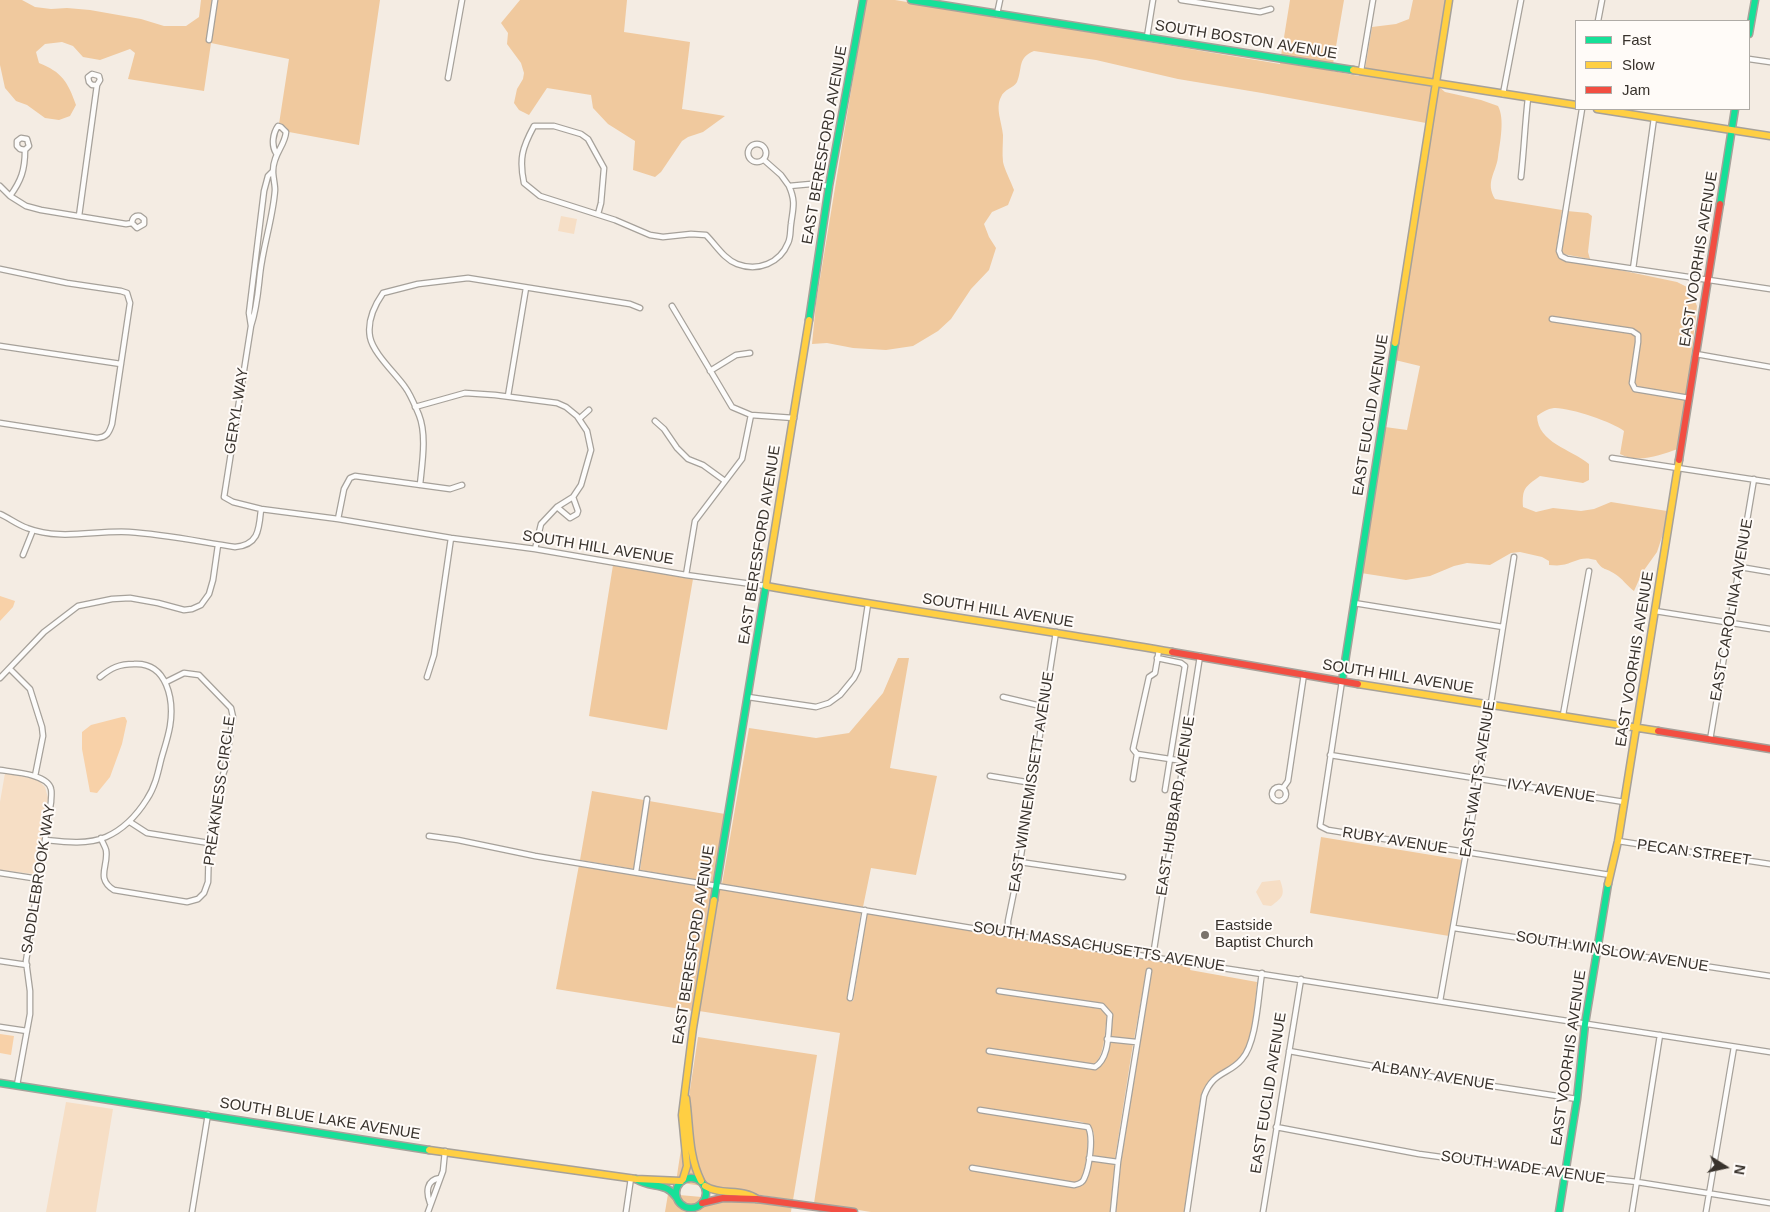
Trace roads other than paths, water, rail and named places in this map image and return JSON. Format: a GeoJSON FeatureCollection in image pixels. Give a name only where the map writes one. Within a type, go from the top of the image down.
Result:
{"type":"FeatureCollection","features":[{"type":"Feature","properties":{"kind":"street"},"geometry":{"type":"LineString","coordinates":[[209,40],[214,0]]}},
{"type":"Feature","properties":{"kind":"street"},"geometry":{"type":"LineString","coordinates":[[448,78],[462,0]]}},
{"type":"Feature","properties":{"kind":"street","name":"EAST BERESFORD AVENUE"},"geometry":{"type":"LineString","coordinates":[[682,1180],[687,1166],[682,1115],[693,1028],[794,418],[829,186],[863,0]]}},
{"type":"Feature","properties":{"kind":"street","name":"SOUTH BOSTON AVENUE"},"geometry":{"type":"LineString","coordinates":[[911,0],[1575,105]]}},
{"type":"Feature","properties":{"kind":"street"},"geometry":{"type":"LineString","coordinates":[[998,14],[1000,0]]}},
{"type":"Feature","properties":{"kind":"street"},"geometry":{"type":"LineString","coordinates":[[1147,37],[1153,0]]}},
{"type":"Feature","properties":{"kind":"street"},"geometry":{"type":"LineString","coordinates":[[1181,0],[1260,12],[1271,8]]}},
{"type":"Feature","properties":{"kind":"street"},"geometry":{"type":"LineString","coordinates":[[1361,71],[1373,0]]}},
{"type":"Feature","properties":{"kind":"street","name":"EAST EUCLID AVENUE"},"geometry":{"type":"LineString","coordinates":[[1328,830],[1320,826],[1330,755],[1449,0]]}},
{"type":"Feature","properties":{"kind":"street"},"geometry":{"type":"LineString","coordinates":[[1503,94],[1521,0]]}},
{"type":"Feature","properties":{"kind":"street"},"geometry":{"type":"LineString","coordinates":[[1598,20],[1602,0]]}},
{"type":"Feature","properties":{"kind":"street"},"geometry":{"type":"LineString","coordinates":[[1750,28],[1755,0]]}},
{"type":"Feature","properties":{"kind":"street"},"geometry":{"type":"LineString","coordinates":[[1750,59],[1770,62]]}},
{"type":"Feature","properties":{"kind":"street"},"geometry":{"type":"LineString","coordinates":[[78,216],[97,85]]}},
{"type":"Feature","properties":{"kind":"street"},"geometry":{"type":"LineString","coordinates":[[1521,177],[1528,98]]}},
{"type":"Feature","properties":{"kind":"street"},"geometry":{"type":"LineString","coordinates":[[1582,110],[1558,251],[1561,256],[1770,290]]}},
{"type":"Feature","properties":{"kind":"street"},"geometry":{"type":"LineString","coordinates":[[1603,110],[1770,136]]}},
{"type":"Feature","properties":{"kind":"street","name":"EAST VOORHIS AVENUE"},"geometry":{"type":"LineString","coordinates":[[1559,1212],[1577,1099],[1585,1024],[1637,726],[1735,110]]}},
{"type":"Feature","properties":{"kind":"street"},"geometry":{"type":"LineString","coordinates":[[1633,268],[1654,118]]}},
{"type":"Feature","properties":{"kind":"street","name":"GERYL WAY"},"geometry":{"type":"LineString","coordinates":[[224,497],[251,326],[256,312],[260,276],[272,210],[275,190],[273,171],[276,153],[286,138],[286,132],[281,126],[278,126],[274,134],[274,149],[276,153]]}},
{"type":"Feature","properties":{"kind":"street"},"geometry":{"type":"LineString","coordinates":[[598,214],[601,203],[604,168],[588,139],[581,134],[554,126],[534,126],[525,143],[520,166],[524,183],[540,196],[598,214],[650,235],[663,237],[691,234],[706,236],[727,259],[747,267],[774,262],[783,253],[788,243],[794,206],[794,197],[782,175],[764,160]]}},
{"type":"Feature","properties":{"kind":"street"},"geometry":{"type":"LineString","coordinates":[[758,144],[764,147],[767,154],[764,160],[756,162],[750,158],[748,152],[752,145],[758,144]]}},
{"type":"Feature","properties":{"kind":"street"},"geometry":{"type":"LineString","coordinates":[[10,196],[20,183],[25,150]]}},
{"type":"Feature","properties":{"kind":"street","name":"GERYL WAY"},"geometry":{"type":"LineString","coordinates":[[251,326],[249,313],[262,208],[268,176],[273,171]]}},
{"type":"Feature","properties":{"kind":"street"},"geometry":{"type":"LineString","coordinates":[[789,186],[812,184],[829,186]]}},
{"type":"Feature","properties":{"kind":"street"},"geometry":{"type":"LineString","coordinates":[[0,186],[10,196],[26,206],[126,224],[132,223]]}},
{"type":"Feature","properties":{"kind":"street"},"geometry":{"type":"LineString","coordinates":[[262,208],[272,210]]}},
{"type":"Feature","properties":{"kind":"street"},"geometry":{"type":"LineString","coordinates":[[0,269],[67,283],[121,291],[128,293],[130,303],[112,424],[110,431],[104,437],[97,438],[0,423]]}},
{"type":"Feature","properties":{"kind":"street"},"geometry":{"type":"LineString","coordinates":[[254,275],[260,276]]}},
{"type":"Feature","properties":{"kind":"street"},"geometry":{"type":"LineString","coordinates":[[420,484],[423,449],[420,417],[407,389],[377,351],[370,338],[369,322],[376,303],[383,293],[418,284],[468,278],[630,304],[640,308]]}},
{"type":"Feature","properties":{"kind":"street"},"geometry":{"type":"LineString","coordinates":[[508,396],[526,288]]}},
{"type":"Feature","properties":{"kind":"street"},"geometry":{"type":"LineString","coordinates":[[672,306],[732,407],[751,415],[794,418]]}},
{"type":"Feature","properties":{"kind":"street"},"geometry":{"type":"LineString","coordinates":[[1552,319],[1632,331],[1638,335],[1632,383],[1635,388],[1689,398]]}},
{"type":"Feature","properties":{"kind":"street"},"geometry":{"type":"LineString","coordinates":[[0,346],[121,364]]}},
{"type":"Feature","properties":{"kind":"street"},"geometry":{"type":"LineString","coordinates":[[710,371],[736,356],[750,354]]}},
{"type":"Feature","properties":{"kind":"street"},"geometry":{"type":"LineString","coordinates":[[1696,354],[1770,367]]}},
{"type":"Feature","properties":{"kind":"street"},"geometry":{"type":"LineString","coordinates":[[415,407],[465,393],[508,396],[557,403],[566,407],[579,419],[586,430],[590,450],[581,485],[573,497],[556,508],[541,524],[535,549]]}},
{"type":"Feature","properties":{"kind":"street"},"geometry":{"type":"LineString","coordinates":[[579,419],[589,410]]}},
{"type":"Feature","properties":{"kind":"street"},"geometry":{"type":"LineString","coordinates":[[686,575],[695,521],[742,459],[751,415]]}},
{"type":"Feature","properties":{"kind":"street"},"geometry":{"type":"LineString","coordinates":[[655,422],[688,459],[703,465],[725,481]]}},
{"type":"Feature","properties":{"kind":"street"},"geometry":{"type":"LineString","coordinates":[[1612,458],[1770,482]]}},
{"type":"Feature","properties":{"kind":"street"},"geometry":{"type":"LineString","coordinates":[[338,519],[344,489],[350,478],[355,476],[450,489],[462,485]]}},
{"type":"Feature","properties":{"kind":"street","name":"EAST CAROLINA AVENUE"},"geometry":{"type":"LineString","coordinates":[[1710,740],[1754,479]]}},
{"type":"Feature","properties":{"kind":"street","name":"SOUTH HILL AVENUE"},"geometry":{"type":"LineString","coordinates":[[224,497],[233,502],[261,509],[535,549],[686,575],[1056,632],[1342,681],[1637,726],[1770,749]]}},
{"type":"Feature","properties":{"kind":"street"},"geometry":{"type":"LineString","coordinates":[[556,508],[570,518],[574,517],[578,511],[573,497]]}},
{"type":"Feature","properties":{"kind":"street"},"geometry":{"type":"LineString","coordinates":[[0,514],[33,530],[50,534],[77,535],[110,531],[132,532],[235,547],[249,544],[256,536],[261,509]]}},
{"type":"Feature","properties":{"kind":"street"},"geometry":{"type":"LineString","coordinates":[[23,555],[33,530]]}},
{"type":"Feature","properties":{"kind":"street"},"geometry":{"type":"LineString","coordinates":[[427,677],[434,655],[451,538]]}},
{"type":"Feature","properties":{"kind":"street"},"geometry":{"type":"LineString","coordinates":[[0,678],[44,632],[78,606],[112,599],[130,598],[184,610],[192,609],[201,604],[209,594],[218,545]]}},
{"type":"Feature","properties":{"kind":"street","name":"EAST WALTS AVENUE"},"geometry":{"type":"LineString","coordinates":[[1440,1001],[1479,779],[1514,557]]}},
{"type":"Feature","properties":{"kind":"street"},"geometry":{"type":"LineString","coordinates":[[1740,567],[1770,572]]}},
{"type":"Feature","properties":{"kind":"street"},"geometry":{"type":"LineString","coordinates":[[1563,715],[1588,571]]}},
{"type":"Feature","properties":{"kind":"street"},"geometry":{"type":"LineString","coordinates":[[1354,603],[1502,627]]}},
{"type":"Feature","properties":{"kind":"street"},"geometry":{"type":"LineString","coordinates":[[748,697],[816,707],[829,703],[840,695],[858,670],[868,604]]}},
{"type":"Feature","properties":{"kind":"street"},"geometry":{"type":"LineString","coordinates":[[1655,611],[1770,629]]}},
{"type":"Feature","properties":{"kind":"street","name":"EAST WINNEMISSETT AVENUE"},"geometry":{"type":"LineString","coordinates":[[1008,933],[1008,921],[1020,862],[1056,632]]}},
{"type":"Feature","properties":{"kind":"street"},"geometry":{"type":"LineString","coordinates":[[1133,779],[1136,754],[1133,749],[1149,677],[1155,673],[1159,650]]}},
{"type":"Feature","properties":{"kind":"street","name":"EAST HUBBARD AVENUE"},"geometry":{"type":"LineString","coordinates":[[1153,956],[1200,656]]}},
{"type":"Feature","properties":{"kind":"street"},"geometry":{"type":"LineString","coordinates":[[1157,658],[1181,663],[1185,666],[1165,790]]}},
{"type":"Feature","properties":{"kind":"street"},"geometry":{"type":"LineString","coordinates":[[45,840],[72,842],[101,838],[130,822],[154,787],[170,728],[172,712],[166,682],[152,667],[139,664],[120,665],[109,670],[100,678]]}},
{"type":"Feature","properties":{"kind":"street"},"geometry":{"type":"LineString","coordinates":[[0,770],[36,776],[43,736],[30,689],[10,669]]}},
{"type":"Feature","properties":{"kind":"street","name":"PREAKNESS CIRCLE"},"geometry":{"type":"LineString","coordinates":[[101,838],[106,850],[104,878],[107,886],[114,890],[186,902],[198,899],[204,893],[208,882],[209,842],[216,794],[224,769],[233,717],[231,708],[199,675],[184,673],[166,682]]}},
{"type":"Feature","properties":{"kind":"street"},"geometry":{"type":"LineString","coordinates":[[1283,788],[1288,781],[1304,674]]}},
{"type":"Feature","properties":{"kind":"street"},"geometry":{"type":"LineString","coordinates":[[1003,697],[1045,708]]}},
{"type":"Feature","properties":{"kind":"street"},"geometry":{"type":"LineString","coordinates":[[1136,754],[1183,761]]}},
{"type":"Feature","properties":{"kind":"street","name":"IVY AVENUE"},"geometry":{"type":"LineString","coordinates":[[1330,755],[1624,802]]}},
{"type":"Feature","properties":{"kind":"street","name":"SADDLEBROOK WAY"},"geometry":{"type":"LineString","coordinates":[[16,1086],[30,1014],[27,965],[51,802],[51,788],[47,782],[36,776]]}},
{"type":"Feature","properties":{"kind":"street"},"geometry":{"type":"LineString","coordinates":[[990,776],[1032,783]]}},
{"type":"Feature","properties":{"kind":"street"},"geometry":{"type":"LineString","coordinates":[[636,872],[647,799]]}},
{"type":"Feature","properties":{"kind":"street"},"geometry":{"type":"LineString","coordinates":[[130,822],[147,833],[209,842]]}},
{"type":"Feature","properties":{"kind":"street","name":"RUBY AVENUE"},"geometry":{"type":"LineString","coordinates":[[1328,830],[1610,875]]}},
{"type":"Feature","properties":{"kind":"street","name":"SOUTH MASSACHUSETTS AVENUE"},"geometry":{"type":"LineString","coordinates":[[429,836],[716,886],[1770,1052]]}},
{"type":"Feature","properties":{"kind":"street","name":"PECAN STREET"},"geometry":{"type":"LineString","coordinates":[[1618,841],[1770,864]]}},
{"type":"Feature","properties":{"kind":"street"},"geometry":{"type":"LineString","coordinates":[[1020,862],[1123,877]]}},
{"type":"Feature","properties":{"kind":"street"},"geometry":{"type":"LineString","coordinates":[[0,873],[39,879]]}},
{"type":"Feature","properties":{"kind":"street"},"geometry":{"type":"LineString","coordinates":[[850,998],[865,910]]}},
{"type":"Feature","properties":{"kind":"street","name":"SOUTH WINSLOW AVENUE"},"geometry":{"type":"LineString","coordinates":[[1454,928],[1770,976]]}},
{"type":"Feature","properties":{"kind":"street"},"geometry":{"type":"LineString","coordinates":[[0,961],[27,965]]}},
{"type":"Feature","properties":{"kind":"street"},"geometry":{"type":"LineString","coordinates":[[1113,1212],[1118,1162],[1149,971]]}},
{"type":"Feature","properties":{"kind":"street"},"geometry":{"type":"LineString","coordinates":[[1186,1212],[1204,1096],[1214,1079],[1239,1063],[1249,1049],[1253,1037],[1262,973]]}},
{"type":"Feature","properties":{"kind":"street","name":"EAST EUCLID AVENUE"},"geometry":{"type":"LineString","coordinates":[[1262,1212],[1301,979]]}},
{"type":"Feature","properties":{"kind":"street"},"geometry":{"type":"LineString","coordinates":[[989,1051],[1095,1067],[1104,1058],[1110,1015],[1102,1006],[999,991]]}},
{"type":"Feature","properties":{"kind":"street"},"geometry":{"type":"LineString","coordinates":[[0,1027],[27,1031]]}},
{"type":"Feature","properties":{"kind":"street"},"geometry":{"type":"LineString","coordinates":[[1632,1212],[1660,1035]]}},
{"type":"Feature","properties":{"kind":"street"},"geometry":{"type":"LineString","coordinates":[[1107,1039],[1136,1042]]}},
{"type":"Feature","properties":{"kind":"street"},"geometry":{"type":"LineString","coordinates":[[1706,1212],[1734,1047]]}},
{"type":"Feature","properties":{"kind":"street","name":"ALBANY AVENUE"},"geometry":{"type":"LineString","coordinates":[[1289,1052],[1577,1099]]}},
{"type":"Feature","properties":{"kind":"street","name":"SOUTH BLUE LAKE AVENUE"},"geometry":{"type":"LineString","coordinates":[[0,1083],[208,1114],[375,1142],[634,1178],[682,1180]]}},
{"type":"Feature","properties":{"kind":"street","name":"EAST BERESFORD AVENUE"},"geometry":{"type":"LineString","coordinates":[[685,1094],[690,1152],[697,1174],[703,1184]]}},
{"type":"Feature","properties":{"kind":"street"},"geometry":{"type":"LineString","coordinates":[[972,1168],[1074,1185],[1080,1184],[1084,1179],[1092,1138],[1088,1127],[980,1110]]}},
{"type":"Feature","properties":{"kind":"street"},"geometry":{"type":"LineString","coordinates":[[192,1212],[208,1114]]}},
{"type":"Feature","properties":{"kind":"street","name":"SOUTH WADE AVENUE"},"geometry":{"type":"LineString","coordinates":[[1276,1127],[1419,1154],[1637,1182],[1709,1195],[1770,1203]]}},
{"type":"Feature","properties":{"kind":"street"},"geometry":{"type":"LineString","coordinates":[[428,1212],[440,1178],[445,1151]]}},
{"type":"Feature","properties":{"kind":"street"},"geometry":{"type":"LineString","coordinates":[[1089,1158],[1118,1162]]}},
{"type":"Feature","properties":{"kind":"street"},"geometry":{"type":"LineString","coordinates":[[430,1203],[428,1185],[433,1180],[440,1178]]}},
{"type":"Feature","properties":{"kind":"street"},"geometry":{"type":"LineString","coordinates":[[626,1212],[634,1178]]}},
{"type":"Feature","properties":{"kind":"street","name":"SOUTH BLUE LAKE AVENUE"},"geometry":{"type":"LineString","coordinates":[[634,1178],[643,1184],[667,1187],[673,1191],[678,1199]]}},
{"type":"Feature","properties":{"kind":"street"},"geometry":{"type":"LineString","coordinates":[[683,1212],[676,1188],[682,1180],[693,1178],[710,1191],[747,1194],[757,1199]]}},
{"type":"Feature","properties":{"kind":"street"},"geometry":{"type":"LineString","coordinates":[[694,1212],[706,1195],[703,1184]]}},
{"type":"Feature","properties":{"kind":"street"},"geometry":{"type":"LineString","coordinates":[[678,1199],[686,1207],[690,1208],[723,1198],[733,1198],[757,1199],[854,1212]]}},
{"type":"Feature","properties":{"kind":"place","name":"Eastside Baptist Church"},"geometry":{"type":"Point","coordinates":[1205,935]}}]}
